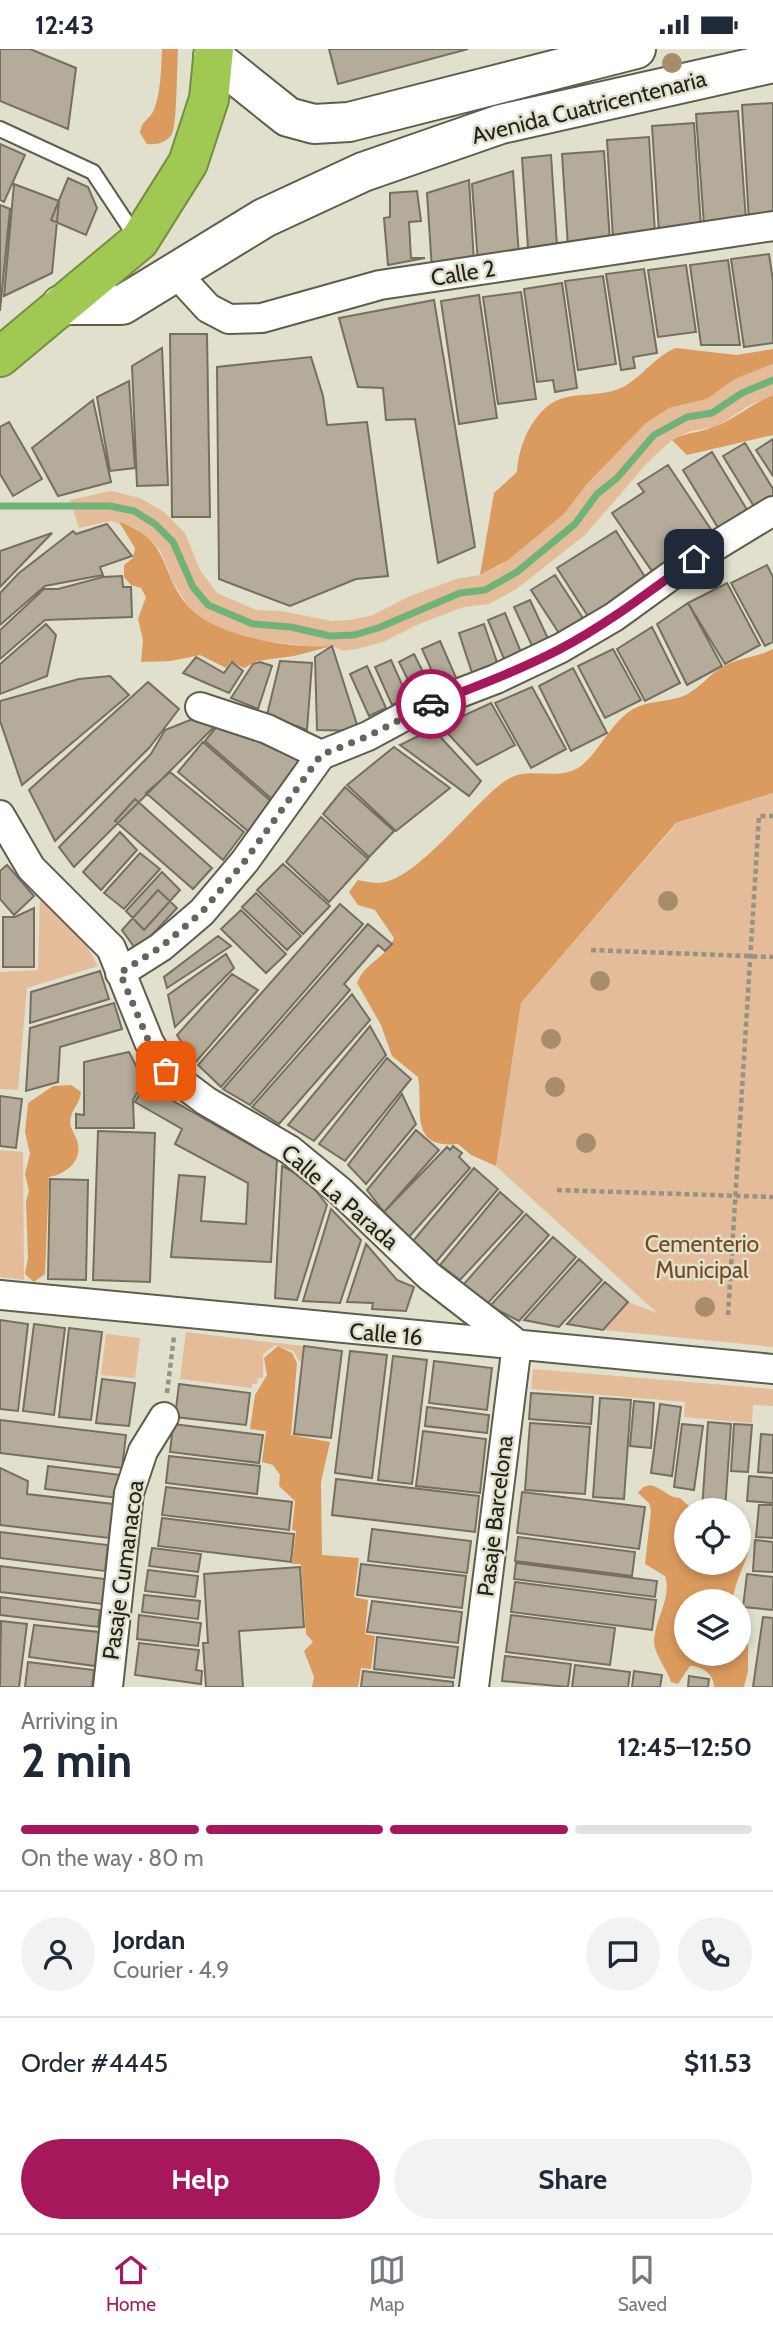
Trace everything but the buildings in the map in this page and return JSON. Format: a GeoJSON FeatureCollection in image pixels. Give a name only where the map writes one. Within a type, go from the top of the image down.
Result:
{"type":"FeatureCollection","features":[{"type":"Feature","properties":{"kind":"highway"},"geometry":{"type":"LineString","coordinates":[[0,357],[139,241],[188,163],[209,99],[214,53]]}},
{"type":"Feature","properties":{"kind":"main road","name":"Avenida Cuatricentenaria"},"geometry":{"type":"LineString","coordinates":[[214,53],[288,117],[314,124],[349,121],[636,49]]}},
{"type":"Feature","properties":{"kind":"main road","name":"Avenida Cuatricentenaria"},"geometry":{"type":"LineString","coordinates":[[61,306],[122,305],[264,218],[363,172],[501,124],[773,64]]}},
{"type":"Feature","properties":{"kind":"street","name":"Calle 2"},"geometry":{"type":"LineString","coordinates":[[175,272],[208,308],[229,319],[262,318],[380,285],[773,226]]}},
{"type":"Feature","properties":{"kind":"street"},"geometry":{"type":"LineString","coordinates":[[120,973],[161,947],[202,912],[245,861],[321,755],[368,736],[418,709],[496,679],[561,649],[614,617],[694,559],[773,511]]}},
{"type":"Feature","properties":{"kind":"street"},"geometry":{"type":"LineString","coordinates":[[200,707],[267,729],[321,755]]}},
{"type":"Feature","properties":{"kind":"street","name":"Calle La Parada"},"geometry":{"type":"LineString","coordinates":[[0,815],[31,868],[111,948],[149,1042],[166,1071],[206,1101],[290,1150],[340,1191],[429,1276],[517,1344]]}},
{"type":"Feature","properties":{"kind":"street","name":"Calle 16"},"geometry":{"type":"LineString","coordinates":[[0,1295],[773,1369]]}},
{"type":"Feature","properties":{"kind":"street","name":"Pasaje Barcelona"},"geometry":{"type":"LineString","coordinates":[[474,1687],[517,1344]]}},
{"type":"Feature","properties":{"kind":"street","name":"Pasaje Cumanacoa"},"geometry":{"type":"LineString","coordinates":[[108,1687],[129,1493],[143,1451],[164,1417]]}},
{"type":"Feature","properties":{"kind":"lane"},"geometry":{"type":"LineString","coordinates":[[0,129],[93,172],[139,241]]}},
{"type":"Feature","properties":{"kind":"path"},"geometry":{"type":"LineString","coordinates":[[728,1315],[759,816],[773,816]]}},
{"type":"Feature","properties":{"kind":"path"},"geometry":{"type":"LineString","coordinates":[[591,950],[773,957]]}},
{"type":"Feature","properties":{"kind":"path"},"geometry":{"type":"LineString","coordinates":[[557,1190],[773,1197]]}},
{"type":"Feature","properties":{"kind":"path"},"geometry":{"type":"LineString","coordinates":[[164,1417],[177,1314]]}},
{"type":"Feature","properties":{"kind":"green space"},"geometry":{"type":"Polygon","coordinates":[[[773,364],[773,395],[750,405],[716,427],[691,431],[672,440],[648,462],[585,535],[515,590],[489,604],[464,607],[419,624],[383,642],[357,649],[343,651],[332,646],[313,647],[250,639],[224,630],[199,617],[188,606],[173,582],[160,550],[137,529],[110,521],[79,528],[70,500],[111,491],[140,498],[164,512],[185,533],[200,570],[217,593],[256,610],[281,611],[332,621],[351,620],[373,615],[408,597],[456,579],[480,575],[500,565],[564,514],[586,485],[645,424],[669,408],[707,399],[735,379],[773,364]]]}},
{"type":"Feature","properties":{"kind":"green space","name":"Cementerio Municipal"},"geometry":{"type":"Polygon","coordinates":[[[773,793],[773,1347],[603,1330],[628,1302],[657,1313],[496,1166],[521,1003],[677,823],[773,793]]]}},
{"type":"Feature","properties":{"kind":"green space"},"geometry":{"type":"Polygon","coordinates":[[[40,898],[85,943],[98,966],[27,988],[18,1090],[0,1089],[0,972],[38,970],[40,898]]]}},
{"type":"Feature","properties":{"kind":"green space"},"geometry":{"type":"Polygon","coordinates":[[[0,1150],[23,1152],[24,1280],[0,1277],[0,1150]]]}},
{"type":"Feature","properties":{"kind":"green space"},"geometry":{"type":"Polygon","coordinates":[[[186,1332],[303,1346],[301,1363],[293,1351],[275,1345],[263,1354],[263,1378],[258,1378],[257,1384],[252,1384],[252,1388],[180,1379],[186,1332]]]}},
{"type":"Feature","properties":{"kind":"green space"},"geometry":{"type":"Polygon","coordinates":[[[106,1334],[140,1338],[135,1378],[101,1375],[106,1334]]]}},
{"type":"Feature","properties":{"kind":"green space"},"geometry":{"type":"Polygon","coordinates":[[[533,1369],[773,1389],[773,1406],[753,1405],[752,1423],[684,1417],[685,1402],[531,1389],[533,1369]]]}},
{"type":"Feature","properties":{"kind":"shaded area"},"geometry":{"type":"Polygon","coordinates":[[[162,49],[178,49],[174,128],[170,137],[164,141],[147,144],[140,133],[156,102],[162,49]]]}},
{"type":"Feature","properties":{"kind":"shaded area"},"geometry":{"type":"Polygon","coordinates":[[[676,348],[736,355],[773,349],[773,364],[735,379],[707,399],[669,408],[645,424],[586,485],[564,514],[508,560],[480,575],[494,493],[517,472],[525,438],[538,416],[546,407],[567,397],[604,393],[625,386],[676,348]]]}},
{"type":"Feature","properties":{"kind":"shaded area"},"geometry":{"type":"Polygon","coordinates":[[[773,395],[773,435],[687,455],[672,440],[719,425],[773,395]]]}},
{"type":"Feature","properties":{"kind":"shaded area"},"geometry":{"type":"Polygon","coordinates":[[[119,522],[136,529],[156,547],[178,592],[199,616],[234,633],[255,639],[297,645],[332,646],[294,656],[257,661],[244,668],[231,661],[226,668],[200,655],[171,661],[141,662],[143,640],[138,619],[146,597],[141,588],[131,585],[124,577],[124,565],[133,558],[135,548],[119,522]]]}},
{"type":"Feature","properties":{"kind":"shaded area"},"geometry":{"type":"Polygon","coordinates":[[[773,649],[773,793],[676,823],[521,1003],[496,1166],[471,1155],[458,1144],[442,1144],[431,1140],[421,1124],[418,1077],[392,1056],[381,1025],[357,983],[394,938],[375,910],[358,905],[349,892],[358,880],[379,883],[394,879],[410,869],[505,781],[524,774],[572,771],[588,759],[619,720],[635,708],[681,697],[728,664],[773,649]]]}},
{"type":"Feature","properties":{"kind":"shaded area"},"geometry":{"type":"Polygon","coordinates":[[[71,1085],[81,1092],[70,1123],[78,1153],[68,1169],[49,1177],[45,1274],[34,1282],[25,1274],[28,1258],[26,1202],[29,1191],[25,1174],[30,1154],[25,1132],[28,1103],[53,1086],[71,1085]]]}},
{"type":"Feature","properties":{"kind":"shaded area"},"geometry":{"type":"Polygon","coordinates":[[[278,1346],[292,1353],[297,1363],[291,1435],[330,1442],[321,1482],[322,1555],[359,1558],[354,1597],[368,1600],[365,1634],[375,1636],[371,1669],[361,1668],[358,1687],[312,1687],[314,1677],[304,1651],[313,1642],[306,1634],[301,1564],[292,1564],[296,1531],[292,1530],[295,1501],[279,1486],[280,1475],[273,1465],[262,1462],[266,1431],[250,1429],[255,1395],[267,1375],[264,1358],[278,1346]]]}},
{"type":"Feature","properties":{"kind":"shaded area"},"geometry":{"type":"Polygon","coordinates":[[[650,1485],[680,1498],[674,1498],[674,1575],[740,1575],[735,1589],[674,1589],[674,1666],[690,1666],[678,1684],[671,1682],[654,1645],[667,1584],[665,1576],[645,1564],[651,1511],[649,1503],[638,1493],[643,1487],[650,1485]]]}},
{"type":"Feature","properties":{"kind":"shaded area"},"geometry":{"type":"Polygon","coordinates":[[[690,1666],[748,1666],[744,1687],[714,1687],[712,1678],[699,1667],[690,1666]]]}},
{"type":"Feature","properties":{"kind":"waterway"},"geometry":{"type":"LineString","coordinates":[[0,506],[110,506],[134,511],[155,524],[173,542],[193,587],[208,605],[253,624],[291,627],[330,636],[354,635],[378,628],[460,593],[485,590],[517,572],[575,524],[597,494],[617,478],[654,435],[687,417],[712,413],[742,393],[773,380]]}},
{"type":"Feature","properties":{"kind":"way so far"},"geometry":{"type":"LineString","coordinates":[[166,1071],[149,1042],[120,973],[161,947],[202,912],[245,861],[321,755],[368,736],[431,704]]}},
{"type":"Feature","properties":{"kind":"route"},"geometry":{"type":"LineString","coordinates":[[431,704],[496,679],[561,649],[614,617],[694,559]]}}]}
